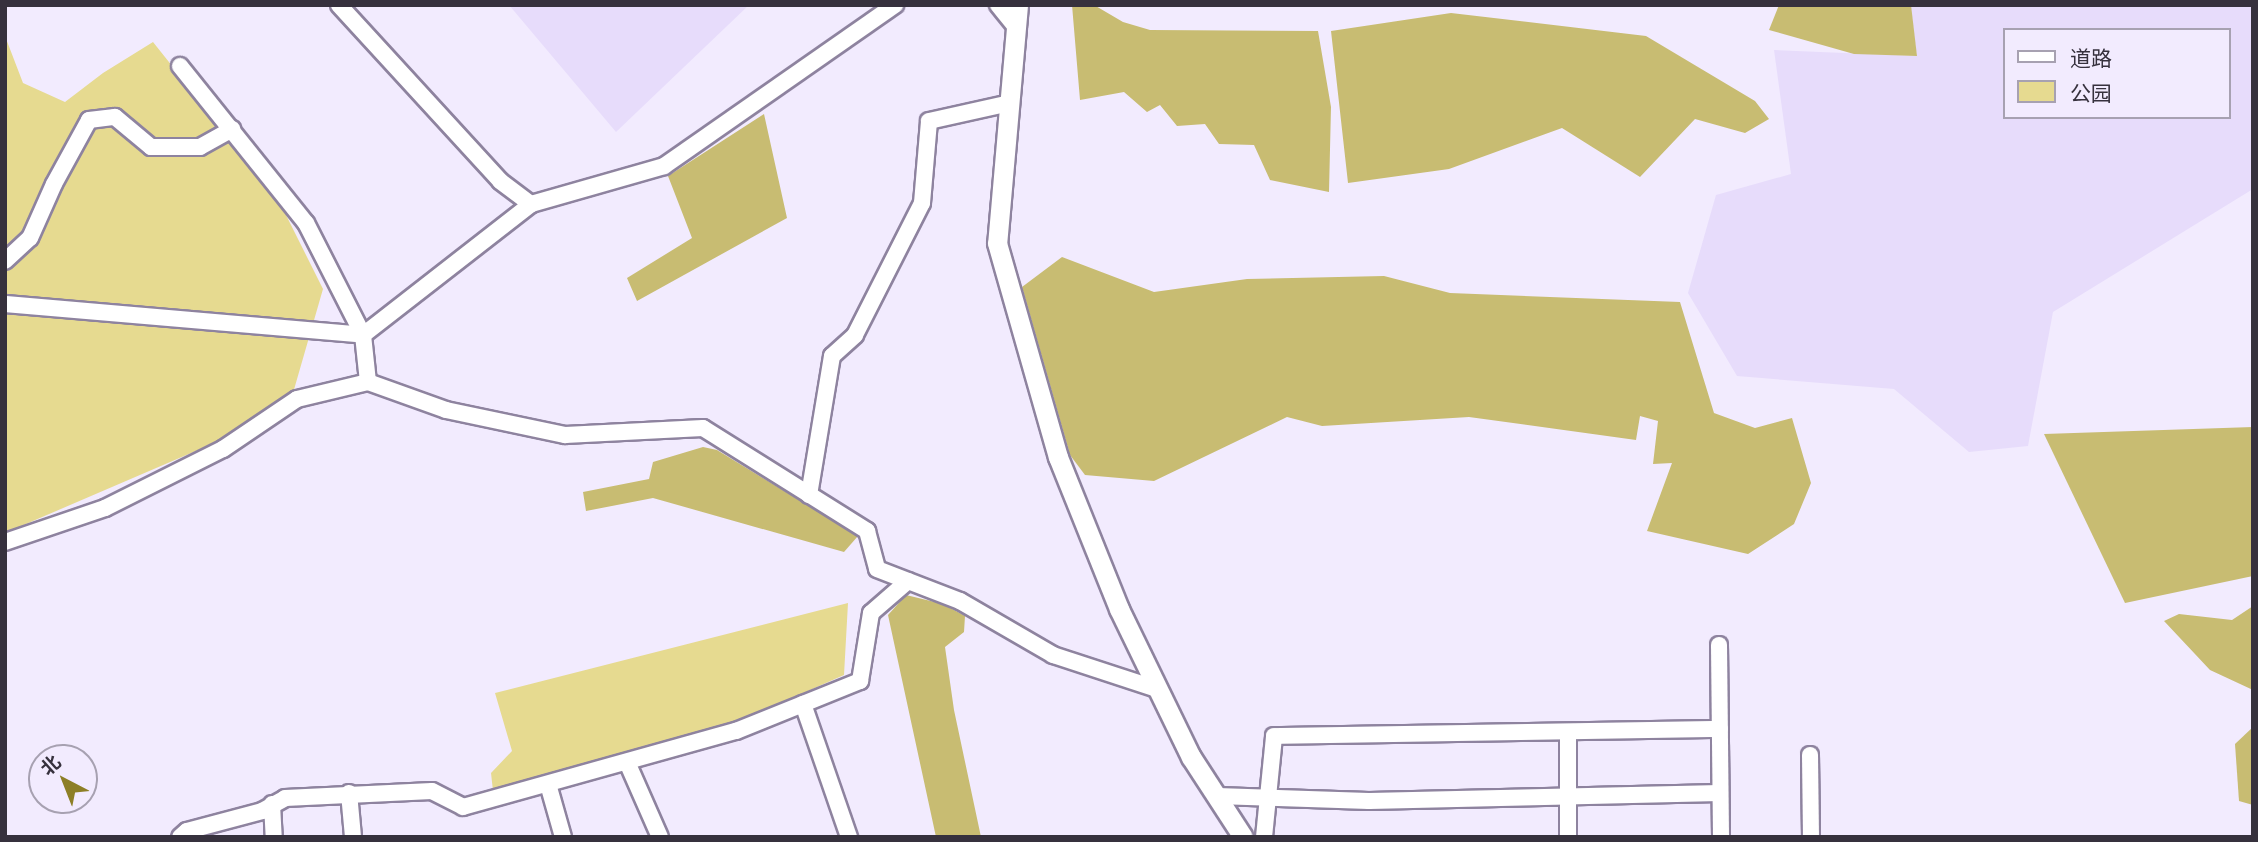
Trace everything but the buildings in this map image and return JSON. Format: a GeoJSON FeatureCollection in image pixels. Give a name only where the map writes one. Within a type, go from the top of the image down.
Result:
{"type":"FeatureCollection","features":[{"type":"Feature","properties":{"kind":"street"},"geometry":{"type":"LineString","coordinates":[[339,5],[499,181],[531,204]]}},
{"type":"Feature","properties":{"kind":"street"},"geometry":{"type":"LineString","coordinates":[[5,303],[363,335],[531,204],[664,166],[895,5]]}},
{"type":"Feature","properties":{"kind":"street"},"geometry":{"type":"LineString","coordinates":[[998,5],[1016,27]]}},
{"type":"Feature","properties":{"kind":"street"},"geometry":{"type":"LineString","coordinates":[[1017,5],[997,243],[1058,457],[1119,609],[1191,758],[1243,837]]}},
{"type":"Feature","properties":{"kind":"street"},"geometry":{"type":"LineString","coordinates":[[180,66],[306,223],[363,335],[368,382]]}},
{"type":"Feature","properties":{"kind":"street"},"geometry":{"type":"LineString","coordinates":[[809,495],[832,356],[855,335],[922,203],[929,121],[1010,103]]}},
{"type":"Feature","properties":{"kind":"street"},"geometry":{"type":"LineString","coordinates":[[5,261],[30,238],[54,184],[89,120],[115,117],[151,147],[200,147],[232,129]]}},
{"type":"Feature","properties":{"kind":"street"},"geometry":{"type":"LineString","coordinates":[[5,542],[105,508],[223,449],[297,399],[368,382],[446,410],[565,435],[703,428],[867,531],[877,569],[960,601],[1053,655],[1157,689]]}},
{"type":"Feature","properties":{"kind":"street"},"geometry":{"type":"LineString","coordinates":[[185,835],[262,811],[285,798],[432,791],[463,807],[736,732],[860,681],[871,613],[908,581]]}},
{"type":"Feature","properties":{"kind":"street"},"geometry":{"type":"LineString","coordinates":[[1719,645],[1721,837]]}},
{"type":"Feature","properties":{"kind":"street"},"geometry":{"type":"LineString","coordinates":[[803,704],[849,837]]}},
{"type":"Feature","properties":{"kind":"street"},"geometry":{"type":"LineString","coordinates":[[1264,837],[1274,736],[1720,729]]}},
{"type":"Feature","properties":{"kind":"street"},"geometry":{"type":"LineString","coordinates":[[1568,733],[1568,837]]}},
{"type":"Feature","properties":{"kind":"street"},"geometry":{"type":"LineString","coordinates":[[1810,755],[1811,837]]}},
{"type":"Feature","properties":{"kind":"street"},"geometry":{"type":"LineString","coordinates":[[627,762],[660,837]]}},
{"type":"Feature","properties":{"kind":"street"},"geometry":{"type":"LineString","coordinates":[[548,783],[564,837]]}},
{"type":"Feature","properties":{"kind":"street"},"geometry":{"type":"LineString","coordinates":[[349,793],[353,837]]}},
{"type":"Feature","properties":{"kind":"street"},"geometry":{"type":"LineString","coordinates":[[1217,796],[1369,801],[1720,793]]}},
{"type":"Feature","properties":{"kind":"street"},"geometry":{"type":"LineString","coordinates":[[272,804],[274,837]]}},
{"type":"Feature","properties":{"kind":"shaded area"},"geometry":{"type":"Polygon","coordinates":[[[509,5],[749,5],[616,132],[509,5]]]}},
{"type":"Feature","properties":{"kind":"shaded area"},"geometry":{"type":"Polygon","coordinates":[[[1072,5],[1094,5],[1123,22],[1150,30],[1318,31],[1331,107],[1329,192],[1270,180],[1254,145],[1219,144],[1205,124],[1177,126],[1160,105],[1147,112],[1124,92],[1080,100],[1072,5]]]}},
{"type":"Feature","properties":{"kind":"shaded area"},"geometry":{"type":"Polygon","coordinates":[[[1779,5],[1911,5],[1917,56],[1854,54],[1769,30],[1779,5]]]}},
{"type":"Feature","properties":{"kind":"shaded area"},"geometry":{"type":"Polygon","coordinates":[[[1909,5],[2253,5],[2253,189],[2053,312],[2028,446],[1969,452],[1894,389],[1737,376],[1688,293],[1716,195],[1791,174],[1774,50],[1917,56],[1909,5]]]}},
{"type":"Feature","properties":{"kind":"shaded area"},"geometry":{"type":"Polygon","coordinates":[[[1451,13],[1646,36],[1755,101],[1769,119],[1745,133],[1695,119],[1640,177],[1562,128],[1449,169],[1348,183],[1331,31],[1451,13]]]}},
{"type":"Feature","properties":{"kind":"shaded area"},"geometry":{"type":"Polygon","coordinates":[[[764,114],[787,218],[637,301],[627,278],[692,238],[668,176],[764,114]]]}},
{"type":"Feature","properties":{"kind":"shaded area"},"geometry":{"type":"Polygon","coordinates":[[[1062,257],[1154,292],[1247,279],[1384,276],[1450,293],[1680,302],[1714,413],[1755,428],[1792,418],[1811,483],[1794,524],[1748,554],[1647,531],[1672,463],[1653,464],[1658,421],[1640,416],[1636,440],[1469,417],[1322,426],[1287,417],[1154,481],[1085,475],[1070,455],[1022,287],[1062,257]]]}},
{"type":"Feature","properties":{"kind":"shaded area"},"geometry":{"type":"Polygon","coordinates":[[[2253,427],[2253,576],[2125,603],[2044,434],[2253,427]]]}},
{"type":"Feature","properties":{"kind":"shaded area"},"geometry":{"type":"Polygon","coordinates":[[[703,447],[717,450],[858,536],[844,552],[653,498],[586,511],[583,492],[649,479],[653,462],[703,447]]]}},
{"type":"Feature","properties":{"kind":"shaded area"},"geometry":{"type":"Polygon","coordinates":[[[906,595],[943,604],[965,616],[964,632],[945,647],[954,710],[981,837],[936,837],[888,615],[906,595]]]}},
{"type":"Feature","properties":{"kind":"shaded area"},"geometry":{"type":"Polygon","coordinates":[[[2253,606],[2253,690],[2210,670],[2164,621],[2179,614],[2232,620],[2253,606]]]}},
{"type":"Feature","properties":{"kind":"shaded area"},"geometry":{"type":"Polygon","coordinates":[[[2253,727],[2253,805],[2239,801],[2235,744],[2253,727]]]}},
{"type":"Feature","properties":{"kind":"green space"},"geometry":{"type":"Polygon","coordinates":[[[5,36],[23,83],[65,102],[103,73],[153,42],[278,199],[323,289],[293,393],[219,441],[5,533],[5,36]]]}},
{"type":"Feature","properties":{"kind":"green space"},"geometry":{"type":"Polygon","coordinates":[[[848,603],[844,675],[738,722],[493,791],[491,773],[512,751],[495,693],[848,603]]]}}]}
